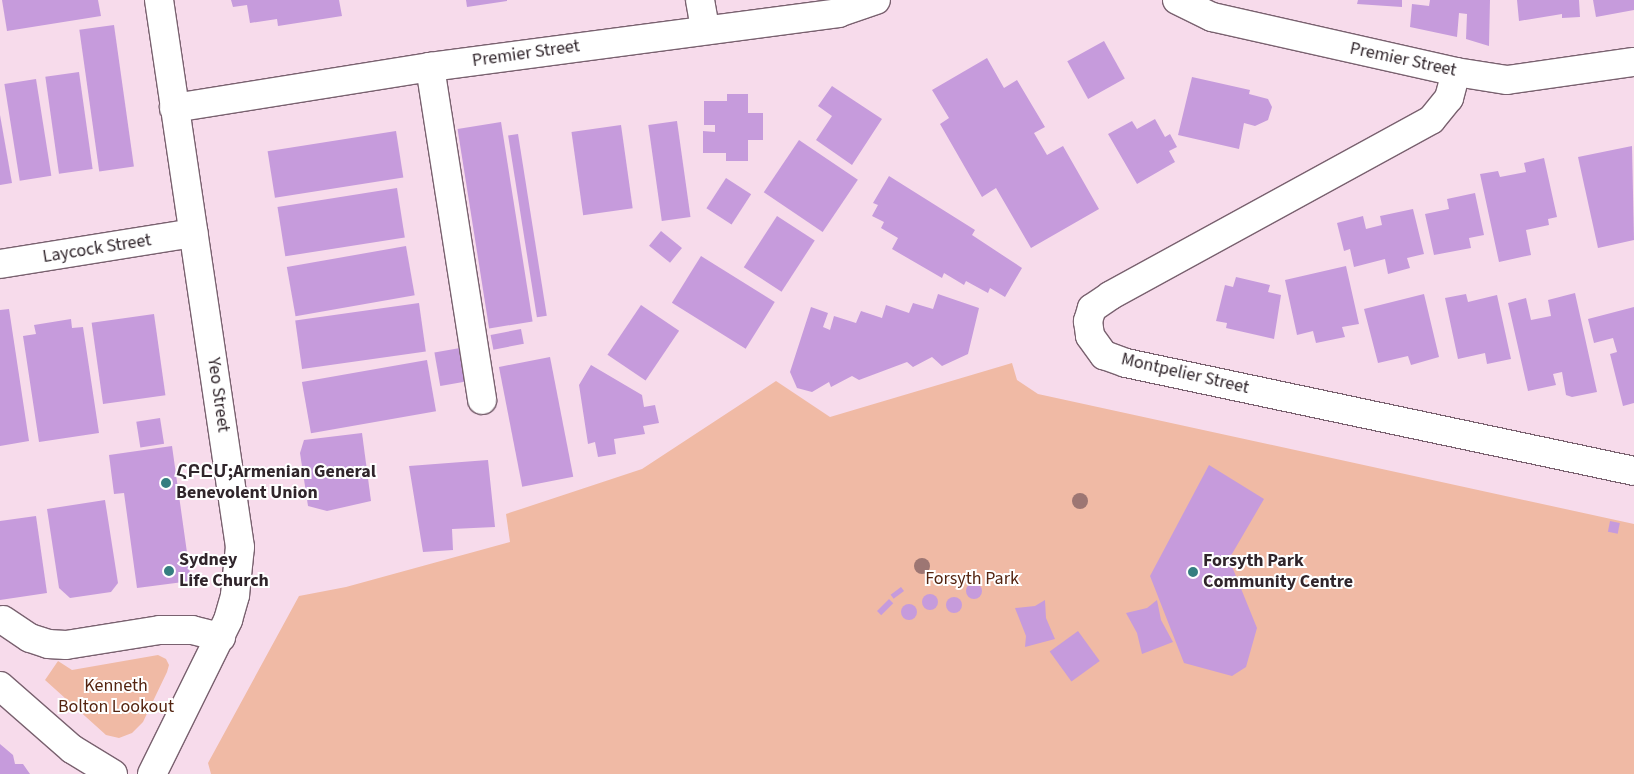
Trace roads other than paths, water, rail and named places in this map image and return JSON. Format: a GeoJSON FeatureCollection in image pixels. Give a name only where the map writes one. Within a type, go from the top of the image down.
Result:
{"type":"FeatureCollection","features":[{"type":"Feature","properties":{"kind":"street","name":"Yeo Street"},"geometry":{"type":"LineString","coordinates":[[152,774],[221,637],[235,595],[240,548],[159,0]]}},
{"type":"Feature","properties":{"kind":"street"},"geometry":{"type":"LineString","coordinates":[[700,0],[705,29]]}},
{"type":"Feature","properties":{"kind":"street","name":"Premier Street"},"geometry":{"type":"LineString","coordinates":[[174,108],[430,67],[705,29],[838,13],[876,0]]}},
{"type":"Feature","properties":{"kind":"street","name":"Premier Street"},"geometry":{"type":"LineString","coordinates":[[1177,0],[1212,17],[1456,72],[1507,80],[1634,62]]}},
{"type":"Feature","properties":{"kind":"street"},"geometry":{"type":"LineString","coordinates":[[430,67],[482,400]]}},
{"type":"Feature","properties":{"kind":"street","name":"Montpelier Street"},"geometry":{"type":"LineString","coordinates":[[1456,72],[1449,98],[1430,120],[1110,296],[1092,308],[1088,321],[1090,336],[1104,355],[1126,363],[1634,472]]}},
{"type":"Feature","properties":{"kind":"street","name":"Laycock Street"},"geometry":{"type":"LineString","coordinates":[[0,264],[194,234]]}},
{"type":"Feature","properties":{"kind":"street"},"geometry":{"type":"LineString","coordinates":[[3,620],[30,638],[66,645],[160,630],[192,630],[221,637]]}},
{"type":"Feature","properties":{"kind":"street"},"geometry":{"type":"LineString","coordinates":[[0,686],[72,748],[113,774]]}},
{"type":"Feature","properties":{"kind":"place","name":"ՀԲԸՄ;Armenian General Benevolent Union"},"geometry":{"type":"Point","coordinates":[166,483]}},
{"type":"Feature","properties":{"kind":"place","name":"Sydney Life Church"},"geometry":{"type":"Point","coordinates":[169,571]}},
{"type":"Feature","properties":{"kind":"place","name":"Forsyth Park Community Centre"},"geometry":{"type":"Point","coordinates":[1193,572]}},
{"type":"Feature","properties":{"kind":"park label","name":"Forsyth Park"},"geometry":{"type":"Point","coordinates":[972,579]}},
{"type":"Feature","properties":{"kind":"park label","name":"Kenneth Bolton Lookout"},"geometry":{"type":"Point","coordinates":[116,698]}}]}
